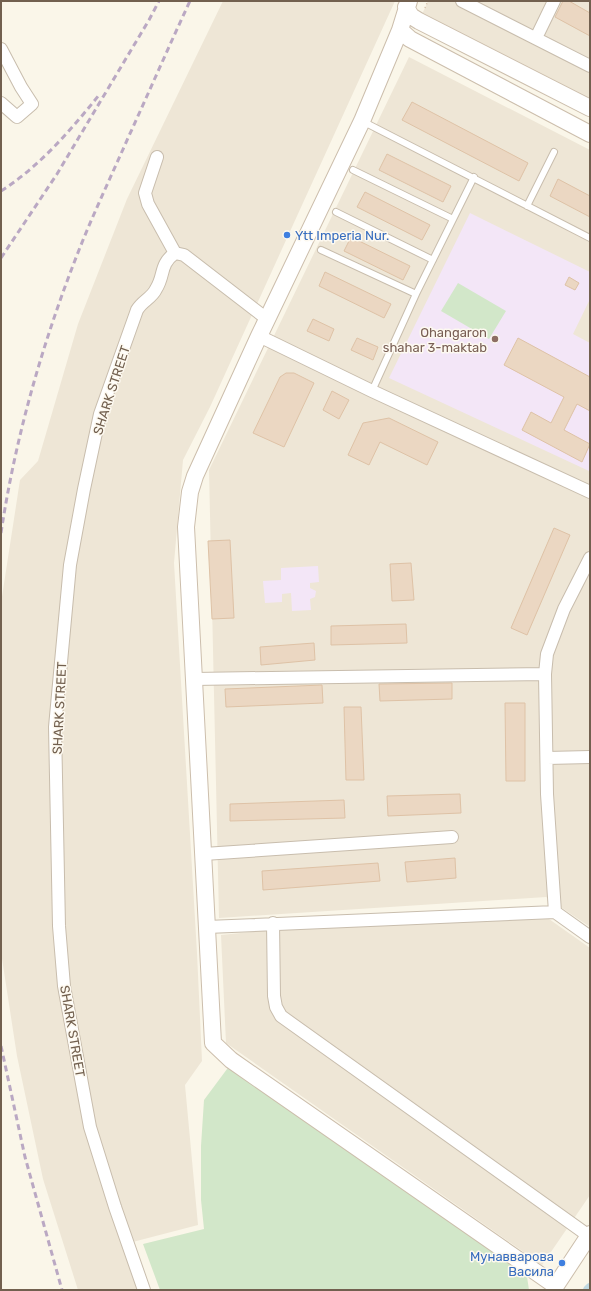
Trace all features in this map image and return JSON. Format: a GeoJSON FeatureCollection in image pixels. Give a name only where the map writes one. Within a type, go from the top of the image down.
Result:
{"type":"FeatureCollection","features":[{"type":"Feature","properties":{"kind":"main road"},"geometry":{"type":"LineString","coordinates":[[407,4],[411,16],[419,21],[590,108]]}},
{"type":"Feature","properties":{"kind":"main road"},"geometry":{"type":"LineString","coordinates":[[405,35],[407,4]]}},
{"type":"Feature","properties":{"kind":"main road"},"geometry":{"type":"LineString","coordinates":[[419,21],[405,35],[362,120],[259,336],[195,476],[190,492],[186,527],[213,1044],[231,1060],[557,1289],[590,1235]]}},
{"type":"Feature","properties":{"kind":"main road"},"geometry":{"type":"LineString","coordinates":[[405,35],[590,134]]}},
{"type":"Feature","properties":{"kind":"street"},"geometry":{"type":"LineString","coordinates":[[462,1],[590,66]]}},
{"type":"Feature","properties":{"kind":"street"},"geometry":{"type":"LineString","coordinates":[[536,38],[554,1]]}},
{"type":"Feature","properties":{"kind":"street"},"geometry":{"type":"LineString","coordinates":[[1,49],[21,87],[32,104],[17,117],[1,103]]}},
{"type":"Feature","properties":{"kind":"street"},"geometry":{"type":"LineString","coordinates":[[157,157],[145,193],[148,204],[175,253],[184,255],[267,319]]}},
{"type":"Feature","properties":{"kind":"street","name":"SHARK STREET"},"geometry":{"type":"LineString","coordinates":[[144,1290],[115,1207],[90,1127],[64,986],[59,926],[55,727],[70,565],[100,414],[137,310],[143,301],[155,292],[167,259],[175,253]]}},
{"type":"Feature","properties":{"kind":"street"},"geometry":{"type":"LineString","coordinates":[[259,336],[372,391],[590,492]]}},
{"type":"Feature","properties":{"kind":"street"},"geometry":{"type":"LineString","coordinates":[[555,912],[547,794],[545,674],[547,654],[564,609],[590,558]]}},
{"type":"Feature","properties":{"kind":"street"},"geometry":{"type":"LineString","coordinates":[[194,679],[545,674]]}},
{"type":"Feature","properties":{"kind":"street"},"geometry":{"type":"LineString","coordinates":[[547,758],[590,757]]}},
{"type":"Feature","properties":{"kind":"street"},"geometry":{"type":"LineString","coordinates":[[204,854],[452,837]]}},
{"type":"Feature","properties":{"kind":"street"},"geometry":{"type":"LineString","coordinates":[[207,927],[555,912],[590,937]]}},
{"type":"Feature","properties":{"kind":"street"},"geometry":{"type":"LineString","coordinates":[[273,923],[274,996],[276,1007],[281,1016],[590,1235]]}},
{"type":"Feature","properties":{"kind":"lane"},"geometry":{"type":"LineString","coordinates":[[362,120],[590,238]]}},
{"type":"Feature","properties":{"kind":"lane"},"geometry":{"type":"LineString","coordinates":[[527,206],[554,152]]}},
{"type":"Feature","properties":{"kind":"lane"},"geometry":{"type":"LineString","coordinates":[[353,170],[452,219]]}},
{"type":"Feature","properties":{"kind":"lane"},"geometry":{"type":"LineString","coordinates":[[372,391],[416,294],[474,177]]}},
{"type":"Feature","properties":{"kind":"lane"},"geometry":{"type":"LineString","coordinates":[[336,212],[433,260]]}},
{"type":"Feature","properties":{"kind":"lane"},"geometry":{"type":"LineString","coordinates":[[321,250],[416,294]]}},
{"type":"Feature","properties":{"kind":"shaded area"},"geometry":{"type":"Polygon","coordinates":[[[223,1],[395,1],[210,407],[183,460],[174,563],[202,1061],[185,1085],[198,1225],[125,1244],[141,1290],[78,1290],[43,1179],[17,1056],[1,952],[1,603],[20,480],[38,461],[78,324],[127,199],[223,1]]]}},
{"type":"Feature","properties":{"kind":"shaded area"},"geometry":{"type":"Polygon","coordinates":[[[428,1],[590,1],[590,108],[419,21],[428,1]]]}},
{"type":"Feature","properties":{"kind":"shaded area"},"geometry":{"type":"Polygon","coordinates":[[[409,57],[590,150],[590,927],[546,897],[219,918],[209,470],[409,57]]]}},
{"type":"Feature","properties":{"kind":"shaded area","name":"Ohangaron shahar 3-maktab"},"geometry":{"type":"Polygon","coordinates":[[[470,213],[590,272],[590,299],[573,334],[590,343],[589,471],[389,378],[470,213]]]}},
{"type":"Feature","properties":{"kind":"shaded area"},"geometry":{"type":"Polygon","coordinates":[[[318,566],[319,582],[310,583],[310,588],[316,591],[315,597],[310,599],[311,610],[292,611],[291,593],[282,594],[282,602],[265,603],[263,581],[281,580],[281,568],[318,566]]]}},
{"type":"Feature","properties":{"kind":"shaded area"},"geometry":{"type":"Polygon","coordinates":[[[549,919],[590,948],[590,1195],[542,1265],[226,1043],[221,935],[279,929],[549,919]]]}},
{"type":"Feature","properties":{"kind":"green space"},"geometry":{"type":"Polygon","coordinates":[[[458,283],[506,311],[489,339],[441,311],[458,283]]]}},
{"type":"Feature","properties":{"kind":"green space"},"geometry":{"type":"Polygon","coordinates":[[[230,1065],[526,1270],[529,1290],[160,1290],[143,1244],[204,1229],[201,1200],[201,1146],[204,1100],[230,1065]]]}},
{"type":"Feature","properties":{"kind":"building"},"geometry":{"type":"Polygon","coordinates":[[[563,1],[569,1],[590,13],[590,36],[555,17],[563,1]]]}},
{"type":"Feature","properties":{"kind":"building"},"geometry":{"type":"Polygon","coordinates":[[[412,102],[528,163],[519,181],[402,120],[412,102]]]}},
{"type":"Feature","properties":{"kind":"building"},"geometry":{"type":"Polygon","coordinates":[[[387,154],[451,186],[443,202],[379,170],[387,154]]]}},
{"type":"Feature","properties":{"kind":"building"},"geometry":{"type":"Polygon","coordinates":[[[558,179],[590,196],[590,217],[550,196],[558,179]]]}},
{"type":"Feature","properties":{"kind":"building"},"geometry":{"type":"Polygon","coordinates":[[[365,192],[430,225],[422,240],[357,207],[365,192]]]}},
{"type":"Feature","properties":{"kind":"building"},"geometry":{"type":"Polygon","coordinates":[[[351,237],[410,266],[403,280],[344,251],[351,237]]]}},
{"type":"Feature","properties":{"kind":"building"},"geometry":{"type":"Polygon","coordinates":[[[325,272],[391,304],[384,318],[319,286],[325,272]]]}},
{"type":"Feature","properties":{"kind":"building"},"geometry":{"type":"Polygon","coordinates":[[[569,277],[579,283],[575,290],[565,285],[569,277]]]}},
{"type":"Feature","properties":{"kind":"building"},"geometry":{"type":"Polygon","coordinates":[[[313,319],[334,329],[329,341],[307,331],[313,319]]]}},
{"type":"Feature","properties":{"kind":"building"},"geometry":{"type":"Polygon","coordinates":[[[357,338],[378,347],[373,360],[351,350],[357,338]]]}},
{"type":"Feature","properties":{"kind":"building"},"geometry":{"type":"Polygon","coordinates":[[[518,338],[590,377],[590,411],[577,404],[564,430],[590,444],[582,462],[522,430],[531,412],[551,423],[564,397],[504,365],[518,338]]]}},
{"type":"Feature","properties":{"kind":"building"},"geometry":{"type":"Polygon","coordinates":[[[286,373],[294,373],[314,383],[284,447],[253,433],[280,377],[286,373]]]}},
{"type":"Feature","properties":{"kind":"building"},"geometry":{"type":"Polygon","coordinates":[[[332,391],[349,400],[339,419],[323,410],[332,391]]]}},
{"type":"Feature","properties":{"kind":"building"},"geometry":{"type":"Polygon","coordinates":[[[389,418],[438,442],[427,465],[380,442],[369,465],[348,455],[363,423],[389,418]]]}},
{"type":"Feature","properties":{"kind":"building"},"geometry":{"type":"Polygon","coordinates":[[[554,528],[570,535],[527,635],[511,628],[554,528]]]}},
{"type":"Feature","properties":{"kind":"building"},"geometry":{"type":"Polygon","coordinates":[[[230,540],[234,618],[212,619],[208,541],[230,540]]]}},
{"type":"Feature","properties":{"kind":"building"},"geometry":{"type":"Polygon","coordinates":[[[411,563],[414,600],[392,601],[390,564],[411,563]]]}},
{"type":"Feature","properties":{"kind":"building"},"geometry":{"type":"Polygon","coordinates":[[[406,624],[407,643],[331,645],[331,626],[406,624]]]}},
{"type":"Feature","properties":{"kind":"building"},"geometry":{"type":"Polygon","coordinates":[[[314,643],[315,660],[261,665],[260,647],[314,643]]]}},
{"type":"Feature","properties":{"kind":"building"},"geometry":{"type":"Polygon","coordinates":[[[452,683],[452,699],[380,701],[379,684],[452,683]]]}},
{"type":"Feature","properties":{"kind":"building"},"geometry":{"type":"Polygon","coordinates":[[[322,685],[323,703],[226,707],[225,689],[322,685]]]}},
{"type":"Feature","properties":{"kind":"building"},"geometry":{"type":"Polygon","coordinates":[[[505,703],[525,703],[525,781],[506,781],[505,703]]]}},
{"type":"Feature","properties":{"kind":"building"},"geometry":{"type":"Polygon","coordinates":[[[344,707],[361,707],[364,780],[346,780],[344,707]]]}},
{"type":"Feature","properties":{"kind":"building"},"geometry":{"type":"Polygon","coordinates":[[[460,794],[461,813],[388,816],[387,796],[460,794]]]}},
{"type":"Feature","properties":{"kind":"building"},"geometry":{"type":"Polygon","coordinates":[[[344,800],[345,818],[230,821],[230,804],[344,800]]]}},
{"type":"Feature","properties":{"kind":"building"},"geometry":{"type":"Polygon","coordinates":[[[455,858],[456,878],[407,882],[405,862],[455,858]]]}},
{"type":"Feature","properties":{"kind":"building"},"geometry":{"type":"Polygon","coordinates":[[[378,863],[380,881],[263,890],[262,871],[378,863]]]}},
{"type":"Feature","properties":{"kind":"railway"},"geometry":{"type":"LineString","coordinates":[[1,258],[57,174],[159,1]]}},
{"type":"Feature","properties":{"kind":"railway"},"geometry":{"type":"LineString","coordinates":[[1,533],[15,458],[33,384],[56,311],[94,214],[190,1]]}},
{"type":"Feature","properties":{"kind":"railway"},"geometry":{"type":"LineString","coordinates":[[1,191],[28,171],[54,147],[99,95]]}},
{"type":"Feature","properties":{"kind":"railway"},"geometry":{"type":"LineString","coordinates":[[1,1046],[25,1157],[62,1290]]}},
{"type":"Feature","properties":{"kind":"place","name":"Ytt Imperia Nur."},"geometry":{"type":"Point","coordinates":[287,235]}},
{"type":"Feature","properties":{"kind":"place","name":"Ohangaron shahar 3-maktab"},"geometry":{"type":"Point","coordinates":[495,339]}},
{"type":"Feature","properties":{"kind":"place","name":"Мунавварова Васила"},"geometry":{"type":"Point","coordinates":[562,1263]}}]}
